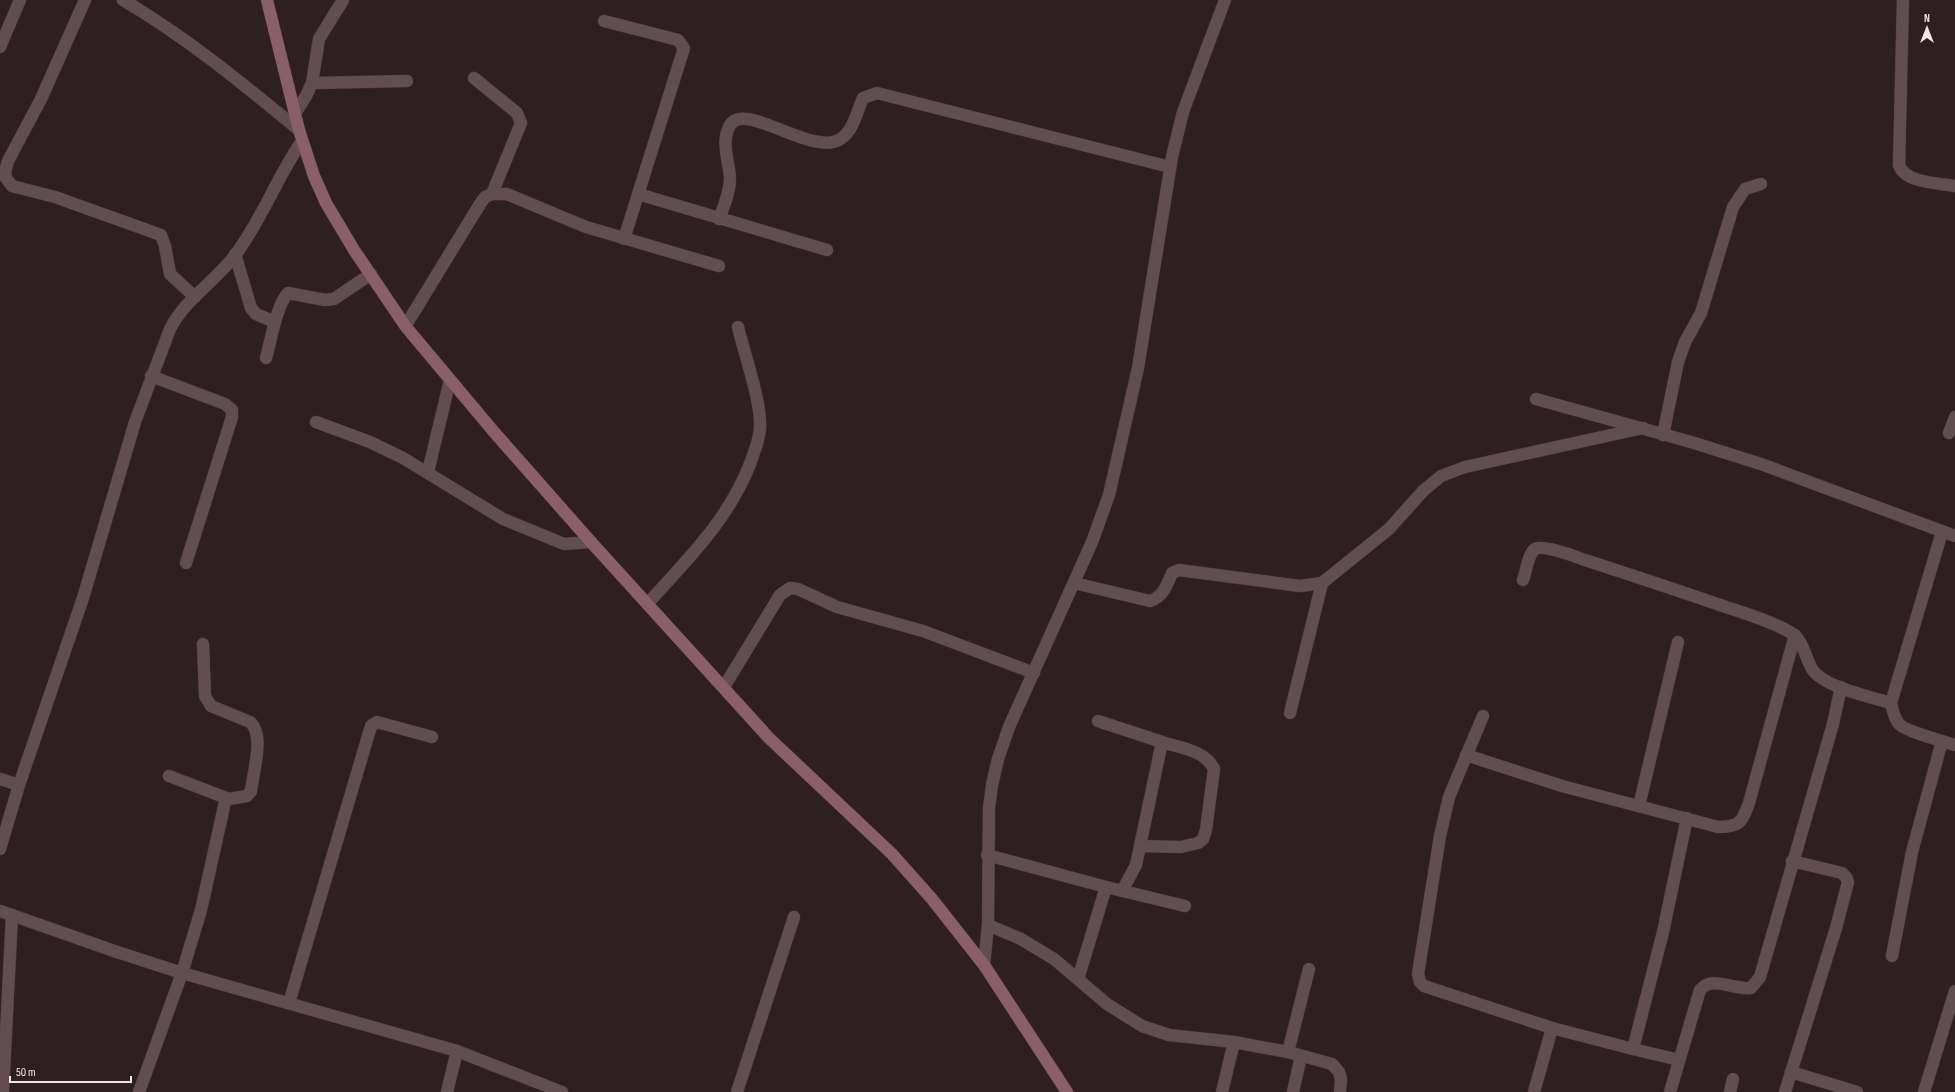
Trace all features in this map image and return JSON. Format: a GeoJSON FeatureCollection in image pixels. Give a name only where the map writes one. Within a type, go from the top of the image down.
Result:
{"type":"FeatureCollection","features":[{"type":"Feature","properties":{"kind":"street"},"geometry":{"type":"LineString","coordinates":[[0,47],[20,0]]}},
{"type":"Feature","properties":{"kind":"street"},"geometry":{"type":"LineString","coordinates":[[85,0],[41,99],[8,161],[5,172],[6,178],[12,186],[55,197],[161,235],[165,246],[170,274],[195,297]]}},
{"type":"Feature","properties":{"kind":"street"},"geometry":{"type":"LineString","coordinates":[[123,0],[152,17],[204,54],[301,136]]}},
{"type":"Feature","properties":{"kind":"street"},"geometry":{"type":"LineString","coordinates":[[267,0],[301,136],[326,203],[354,250],[406,325],[450,380],[591,542],[769,738],[892,854],[932,899],[984,965],[1067,1092]]}},
{"type":"Feature","properties":{"kind":"street"},"geometry":{"type":"LineString","coordinates":[[296,112],[312,83],[319,39],[342,0]]}},
{"type":"Feature","properties":{"kind":"street"},"geometry":{"type":"LineString","coordinates":[[984,965],[988,925],[987,855],[989,808],[992,785],[998,759],[1009,727],[1092,542],[1109,495],[1138,368],[1170,166],[1183,112],[1225,0]]}},
{"type":"Feature","properties":{"kind":"street"},"geometry":{"type":"LineString","coordinates":[[1903,0],[1899,165],[1901,171],[1910,176],[1955,186]]}},
{"type":"Feature","properties":{"kind":"street"},"geometry":{"type":"LineString","coordinates":[[604,21],[678,40],[684,48],[624,239]]}},
{"type":"Feature","properties":{"kind":"street"},"geometry":{"type":"LineString","coordinates":[[474,78],[518,113],[521,123],[492,194]]}},
{"type":"Feature","properties":{"kind":"street"},"geometry":{"type":"LineString","coordinates":[[312,83],[407,81]]}},
{"type":"Feature","properties":{"kind":"street"},"geometry":{"type":"LineString","coordinates":[[719,219],[728,192],[730,178],[726,156],[726,135],[729,125],[735,120],[744,118],[756,120],[813,142],[826,144],[836,142],[848,133],[863,98],[876,93],[1170,166]]}},
{"type":"Feature","properties":{"kind":"street"},"geometry":{"type":"LineString","coordinates":[[0,849],[19,785],[83,598],[135,422],[176,318],[235,254],[255,223],[301,136]]}},
{"type":"Feature","properties":{"kind":"street"},"geometry":{"type":"LineString","coordinates":[[1663,435],[1678,362],[1686,342],[1701,313],[1733,207],[1745,190],[1761,184]]}},
{"type":"Feature","properties":{"kind":"street"},"geometry":{"type":"LineString","coordinates":[[406,325],[480,204],[485,197],[492,194],[507,194],[586,227],[719,266]]}},
{"type":"Feature","properties":{"kind":"street"},"geometry":{"type":"LineString","coordinates":[[638,194],[827,250]]}},
{"type":"Feature","properties":{"kind":"street"},"geometry":{"type":"LineString","coordinates":[[235,254],[251,308],[256,314],[275,322]]}},
{"type":"Feature","properties":{"kind":"street"},"geometry":{"type":"LineString","coordinates":[[266,358],[275,322],[288,293],[325,300],[334,299],[371,274]]}},
{"type":"Feature","properties":{"kind":"street"},"geometry":{"type":"LineString","coordinates":[[648,603],[714,530],[741,485],[757,443],[760,428],[758,406],[738,327]]}},
{"type":"Feature","properties":{"kind":"street"},"geometry":{"type":"LineString","coordinates":[[152,376],[225,404],[232,410],[232,417],[186,563]]}},
{"type":"Feature","properties":{"kind":"street"},"geometry":{"type":"LineString","coordinates":[[428,472],[450,380]]}},
{"type":"Feature","properties":{"kind":"street"},"geometry":{"type":"LineString","coordinates":[[1536,399],[1643,428],[1762,464],[1955,536]]}},
{"type":"Feature","properties":{"kind":"street"},"geometry":{"type":"LineString","coordinates":[[1949,433],[1955,417]]}},
{"type":"Feature","properties":{"kind":"street"},"geometry":{"type":"LineString","coordinates":[[316,422],[370,442],[428,472],[453,490],[503,519],[553,541],[564,544],[591,542]]}},
{"type":"Feature","properties":{"kind":"street"},"geometry":{"type":"LineString","coordinates":[[1074,584],[1150,601],[1156,599],[1162,594],[1172,573],[1180,570],[1300,586],[1322,583],[1389,529],[1423,491],[1440,476],[1465,467],[1643,428]]}},
{"type":"Feature","properties":{"kind":"street"},"geometry":{"type":"LineString","coordinates":[[1942,532],[1891,703],[1894,715],[1899,724],[1908,729],[1955,745]]}},
{"type":"Feature","properties":{"kind":"street"},"geometry":{"type":"LineString","coordinates":[[1523,580],[1535,548],[1541,547],[1570,555],[1740,612],[1794,635],[1816,674],[1841,687],[1891,703]]}},
{"type":"Feature","properties":{"kind":"street"},"geometry":{"type":"LineString","coordinates":[[1290,713],[1322,583]]}},
{"type":"Feature","properties":{"kind":"street"},"geometry":{"type":"LineString","coordinates":[[724,687],[780,595],[790,588],[798,589],[838,607],[923,631],[1034,673]]}},
{"type":"Feature","properties":{"kind":"street"},"geometry":{"type":"LineString","coordinates":[[1466,755],[1562,786],[1718,827],[1731,827],[1739,823],[1744,816],[1794,635]]}},
{"type":"Feature","properties":{"kind":"street"},"geometry":{"type":"LineString","coordinates":[[1639,806],[1678,642]]}},
{"type":"Feature","properties":{"kind":"street"},"geometry":{"type":"LineString","coordinates":[[169,776],[229,798],[247,796],[251,791],[257,745],[257,732],[255,726],[250,722],[211,706],[207,702],[205,696],[203,644]]}},
{"type":"Feature","properties":{"kind":"street"},"geometry":{"type":"LineString","coordinates":[[1670,1092],[1700,990],[1704,984],[1712,982],[1742,989],[1751,988],[1756,983],[1764,962],[1792,861],[1800,839],[1841,687]]}},
{"type":"Feature","properties":{"kind":"street"},"geometry":{"type":"LineString","coordinates":[[1483,716],[1449,797],[1440,836],[1418,974],[1420,982],[1424,986],[1438,991],[1552,1028],[1679,1060]]}},
{"type":"Feature","properties":{"kind":"street"},"geometry":{"type":"LineString","coordinates":[[1098,720],[1203,755],[1211,763],[1214,769],[1206,830],[1202,839],[1190,845],[1141,846]]}},
{"type":"Feature","properties":{"kind":"street"},"geometry":{"type":"LineString","coordinates":[[289,1003],[371,726],[377,722],[432,737]]}},
{"type":"Feature","properties":{"kind":"street"},"geometry":{"type":"LineString","coordinates":[[1892,956],[1912,852],[1942,740]]}},
{"type":"Feature","properties":{"kind":"street"},"geometry":{"type":"LineString","coordinates":[[1122,891],[1136,865],[1162,742]]}},
{"type":"Feature","properties":{"kind":"street"},"geometry":{"type":"LineString","coordinates":[[0,778],[19,785]]}},
{"type":"Feature","properties":{"kind":"street"},"geometry":{"type":"LineString","coordinates":[[139,1092],[182,973],[201,910],[225,802],[229,798]]}},
{"type":"Feature","properties":{"kind":"street"},"geometry":{"type":"LineString","coordinates":[[1633,1049],[1663,932],[1687,818]]}},
{"type":"Feature","properties":{"kind":"street"},"geometry":{"type":"LineString","coordinates":[[987,855],[1106,887],[1185,906]]}},
{"type":"Feature","properties":{"kind":"street"},"geometry":{"type":"LineString","coordinates":[[1785,1092],[1836,928],[1848,882],[1842,873],[1792,861]]}},
{"type":"Feature","properties":{"kind":"street"},"geometry":{"type":"LineString","coordinates":[[1078,979],[1106,887]]}},
{"type":"Feature","properties":{"kind":"street"},"geometry":{"type":"LineString","coordinates":[[0,911],[182,973],[457,1051],[562,1092]]}},
{"type":"Feature","properties":{"kind":"street"},"geometry":{"type":"LineString","coordinates":[[3,1092],[12,915]]}},
{"type":"Feature","properties":{"kind":"street"},"geometry":{"type":"LineString","coordinates":[[737,1092],[794,917]]}},
{"type":"Feature","properties":{"kind":"street"},"geometry":{"type":"LineString","coordinates":[[988,925],[1021,939],[1054,959],[1107,1004],[1142,1026],[1155,1032],[1169,1035],[1234,1042],[1288,1052],[1332,1064],[1339,1072],[1341,1079],[1340,1092]]}},
{"type":"Feature","properties":{"kind":"street"},"geometry":{"type":"LineString","coordinates":[[1288,1052],[1309,969]]}},
{"type":"Feature","properties":{"kind":"street"},"geometry":{"type":"LineString","coordinates":[[1924,1092],[1955,994]]}},
{"type":"Feature","properties":{"kind":"street"},"geometry":{"type":"LineString","coordinates":[[1534,1092],[1552,1028]]}},
{"type":"Feature","properties":{"kind":"street"},"geometry":{"type":"LineString","coordinates":[[1222,1092],[1234,1042]]}},
{"type":"Feature","properties":{"kind":"street"},"geometry":{"type":"LineString","coordinates":[[447,1092],[457,1051]]}},
{"type":"Feature","properties":{"kind":"street"},"geometry":{"type":"LineString","coordinates":[[1293,1092],[1301,1056]]}},
{"type":"Feature","properties":{"kind":"street"},"geometry":{"type":"LineString","coordinates":[[1791,1072],[1858,1092]]}},
{"type":"Feature","properties":{"kind":"street"},"geometry":{"type":"LineString","coordinates":[[1730,1092],[1733,1079]]}}]}
